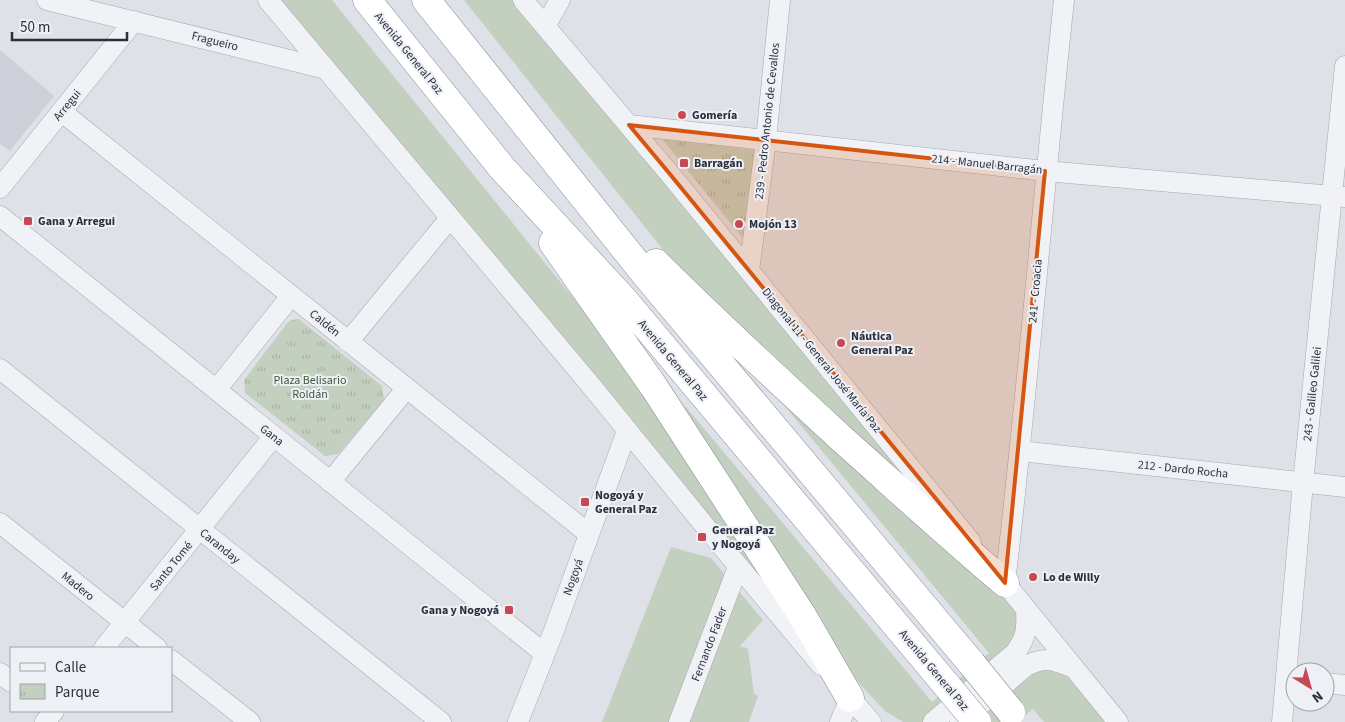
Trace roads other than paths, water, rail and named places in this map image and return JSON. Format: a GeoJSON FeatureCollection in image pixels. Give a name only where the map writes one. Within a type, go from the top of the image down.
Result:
{"type":"FeatureCollection","features":[{"type":"Feature","properties":{"kind":"highway","name":"Avenida General Paz"},"geometry":{"type":"LineString","coordinates":[[367,0],[502,168],[624,300],[977,722]]}},
{"type":"Feature","properties":{"kind":"highway"},"geometry":{"type":"LineString","coordinates":[[426,0],[651,281],[1015,717]]}},
{"type":"Feature","properties":{"kind":"highway"},"geometry":{"type":"LineString","coordinates":[[546,150],[694,300],[778,380],[955,541],[1005,583]]}},
{"type":"Feature","properties":{"kind":"highway"},"geometry":{"type":"LineString","coordinates":[[502,168],[579,282],[660,395],[802,615],[845,710]]}},
{"type":"Feature","properties":{"kind":"street","name":"Fragueiro"},"geometry":{"type":"LineString","coordinates":[[47,0],[326,69]]}},
{"type":"Feature","properties":{"kind":"street"},"geometry":{"type":"LineString","coordinates":[[268,0],[593,388],[790,629],[845,710],[871,722]]}},
{"type":"Feature","properties":{"kind":"street","name":"Diagonal 11 - General José María Paz"},"geometry":{"type":"LineString","coordinates":[[523,0],[629,125],[1118,722]]}},
{"type":"Feature","properties":{"kind":"street"},"geometry":{"type":"LineString","coordinates":[[545,26],[560,0]]}},
{"type":"Feature","properties":{"kind":"street","name":"239 - Pedro Antonio de Cevallos"},"geometry":{"type":"LineString","coordinates":[[749,271],[766,140],[780,0]]}},
{"type":"Feature","properties":{"kind":"street","name":"241 - Croacia"},"geometry":{"type":"LineString","coordinates":[[1005,583],[1020,451],[1045,171],[1064,0]]}},
{"type":"Feature","properties":{"kind":"street","name":"Arregui"},"geometry":{"type":"LineString","coordinates":[[0,188],[134,21]]}},
{"type":"Feature","properties":{"kind":"street","name":"243 - Galileo Galilei"},"geometry":{"type":"LineString","coordinates":[[1292,662],[1303,483],[1338,196],[1345,66]]}},
{"type":"Feature","properties":{"kind":"street","name":"Caldén"},"geometry":{"type":"LineString","coordinates":[[62,112],[589,534]]}},
{"type":"Feature","properties":{"kind":"street","name":"214 - Manuel Barragán"},"geometry":{"type":"LineString","coordinates":[[629,125],[1045,171],[1338,196]]}},
{"type":"Feature","properties":{"kind":"street","name":"Gana"},"geometry":{"type":"LineString","coordinates":[[0,216],[544,654]]}},
{"type":"Feature","properties":{"kind":"street"},"geometry":{"type":"LineString","coordinates":[[348,342],[450,218]]}},
{"type":"Feature","properties":{"kind":"street"},"geometry":{"type":"LineString","coordinates":[[216,390],[290,296]]}},
{"type":"Feature","properties":{"kind":"street","name":"Caranday"},"geometry":{"type":"LineString","coordinates":[[0,369],[441,722]]}},
{"type":"Feature","properties":{"kind":"street"},"geometry":{"type":"LineString","coordinates":[[330,482],[406,389]]}},
{"type":"Feature","properties":{"kind":"street","name":"Nogoyá"},"geometry":{"type":"LineString","coordinates":[[518,722],[627,431]]}},
{"type":"Feature","properties":{"kind":"street","name":"Santo Tomé"},"geometry":{"type":"LineString","coordinates":[[105,647],[274,436]]}},
{"type":"Feature","properties":{"kind":"street","name":"212 - Dardo Rocha"},"geometry":{"type":"LineString","coordinates":[[1020,451],[1345,487]]}},
{"type":"Feature","properties":{"kind":"street","name":"Madero"},"geometry":{"type":"LineString","coordinates":[[0,523],[156,647]]}},
{"type":"Feature","properties":{"kind":"street","name":"Fernando Fader"},"geometry":{"type":"LineString","coordinates":[[679,722],[738,567]]}},
{"type":"Feature","properties":{"kind":"street"},"geometry":{"type":"LineString","coordinates":[[933,722],[1015,652],[1023,641],[1027,626],[1026,609]]}},
{"type":"Feature","properties":{"kind":"street"},"geometry":{"type":"LineString","coordinates":[[960,722],[1026,666],[1038,660],[1054,660],[1074,668]]}},
{"type":"Feature","properties":{"kind":"street"},"geometry":{"type":"LineString","coordinates":[[172,661],[250,722]]}},
{"type":"Feature","properties":{"kind":"street","name":"243 - Galileo Galilei"},"geometry":{"type":"LineString","coordinates":[[1282,722],[1285,708]]}},
{"type":"Feature","properties":{"kind":"place","name":"Gomería"},"geometry":{"type":"Point","coordinates":[682,115]}},
{"type":"Feature","properties":{"kind":"place","name":"Barragán"},"geometry":{"type":"Point","coordinates":[684,163]}},
{"type":"Feature","properties":{"kind":"place","name":"Gana y Arregui"},"geometry":{"type":"Point","coordinates":[28,221]}},
{"type":"Feature","properties":{"kind":"place","name":"Mojón 13"},"geometry":{"type":"Point","coordinates":[739,224]}},
{"type":"Feature","properties":{"kind":"place","name":"Náutica General Paz"},"geometry":{"type":"Point","coordinates":[841,343]}},
{"type":"Feature","properties":{"kind":"place","name":"Nogoyá y General Paz"},"geometry":{"type":"Point","coordinates":[585,502]}},
{"type":"Feature","properties":{"kind":"place","name":"General Paz y Nogoyá"},"geometry":{"type":"Point","coordinates":[702,537]}},
{"type":"Feature","properties":{"kind":"place","name":"Lo de Willy"},"geometry":{"type":"Point","coordinates":[1033,577]}},
{"type":"Feature","properties":{"kind":"place","name":"Gana y Nogoyá"},"geometry":{"type":"Point","coordinates":[509,610]}},
{"type":"Feature","properties":{"kind":"park label","name":"Plaza Belisario Roldán"},"geometry":{"type":"Point","coordinates":[310,387]}}]}
